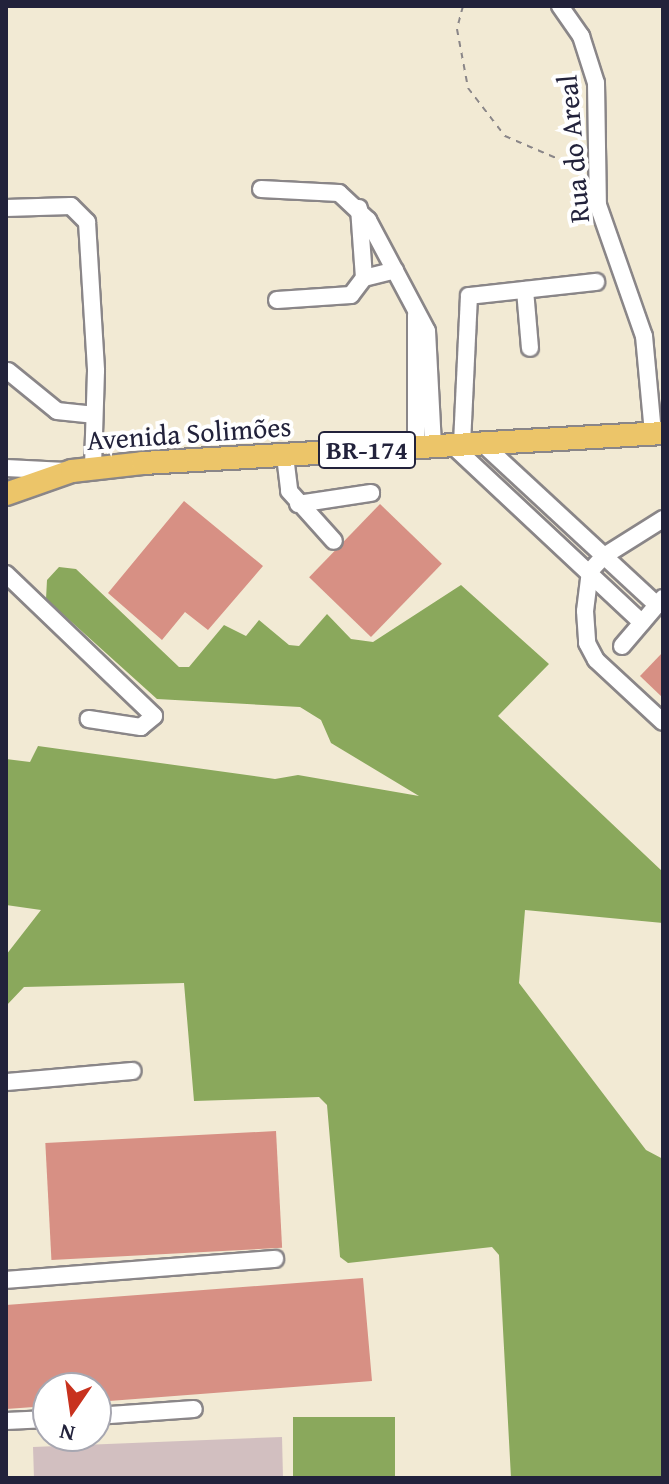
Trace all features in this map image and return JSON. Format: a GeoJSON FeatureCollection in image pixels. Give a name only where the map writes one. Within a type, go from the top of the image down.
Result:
{"type":"FeatureCollection","features":[{"type":"Feature","properties":{"kind":"main road","name":"Avenida Solimões"},"geometry":{"type":"LineString","coordinates":[[82,470],[658,433]]}},
{"type":"Feature","properties":{"kind":"main road","name":"BR-174"},"geometry":{"type":"LineString","coordinates":[[6,494],[82,470]]}},
{"type":"Feature","properties":{"kind":"street","name":"Rua do Areal"},"geometry":{"type":"LineString","coordinates":[[560,6],[581,36],[596,83],[596,176],[601,220],[644,336],[658,433]]}},
{"type":"Feature","properties":{"kind":"street"},"geometry":{"type":"LineString","coordinates":[[261,189],[339,193],[359,207],[381,241],[416,315],[449,445],[590,571],[642,623]]}},
{"type":"Feature","properties":{"kind":"street"},"geometry":{"type":"LineString","coordinates":[[6,208],[71,206],[87,222],[96,371],[93,415],[82,470]]}},
{"type":"Feature","properties":{"kind":"street"},"geometry":{"type":"LineString","coordinates":[[359,207],[364,278]]}},
{"type":"Feature","properties":{"kind":"street"},"geometry":{"type":"LineString","coordinates":[[362,246],[368,239],[381,241]]}},
{"type":"Feature","properties":{"kind":"street"},"geometry":{"type":"LineString","coordinates":[[277,300],[351,295],[364,278],[395,270]]}},
{"type":"Feature","properties":{"kind":"street"},"geometry":{"type":"LineString","coordinates":[[449,445],[465,310],[474,294],[596,282]]}},
{"type":"Feature","properties":{"kind":"street"},"geometry":{"type":"LineString","coordinates":[[525,290],[530,348]]}},
{"type":"Feature","properties":{"kind":"street"},"geometry":{"type":"LineString","coordinates":[[8,371],[57,411],[93,415]]}},
{"type":"Feature","properties":{"kind":"street"},"geometry":{"type":"LineString","coordinates":[[449,445],[604,556],[660,601],[622,646]]}},
{"type":"Feature","properties":{"kind":"street"},"geometry":{"type":"LineString","coordinates":[[285,456],[289,491],[334,541]]}},
{"type":"Feature","properties":{"kind":"street","name":"Avenida Solimões"},"geometry":{"type":"LineString","coordinates":[[6,468],[82,470]]}},
{"type":"Feature","properties":{"kind":"street"},"geometry":{"type":"LineString","coordinates":[[298,504],[371,493]]}},
{"type":"Feature","properties":{"kind":"street"},"geometry":{"type":"LineString","coordinates":[[663,519],[604,556],[590,571],[587,643],[605,671],[663,722]]}},
{"type":"Feature","properties":{"kind":"street"},"geometry":{"type":"LineString","coordinates":[[6,574],[154,716],[141,727],[89,719]]}},
{"type":"Feature","properties":{"kind":"street"},"geometry":{"type":"LineString","coordinates":[[6,1082],[133,1071]]}},
{"type":"Feature","properties":{"kind":"street"},"geometry":{"type":"LineString","coordinates":[[6,1280],[275,1259]]}},
{"type":"Feature","properties":{"kind":"street"},"geometry":{"type":"LineString","coordinates":[[112,1415],[194,1409]]}},
{"type":"Feature","properties":{"kind":"street"},"geometry":{"type":"LineString","coordinates":[[6,1421],[32,1420]]}},
{"type":"Feature","properties":{"kind":"path"},"geometry":{"type":"LineString","coordinates":[[463,6],[457,29],[468,88],[505,136],[596,176]]}},
{"type":"Feature","properties":{"kind":"shaded area"},"geometry":{"type":"Polygon","coordinates":[[[282,1437],[283,1478],[34,1478],[33,1452],[112,1452],[112,1444],[282,1437]]]}},
{"type":"Feature","properties":{"kind":"green space"},"geometry":{"type":"Polygon","coordinates":[[[59,567],[76,569],[179,667],[189,667],[224,625],[246,636],[259,620],[289,645],[299,646],[327,614],[351,639],[373,642],[461,585],[549,664],[498,716],[663,872],[663,923],[525,910],[519,983],[646,1150],[663,1159],[663,1478],[511,1478],[499,1255],[492,1247],[348,1263],[340,1257],[327,1105],[319,1097],[194,1101],[184,983],[24,987],[6,1006],[6,955],[41,910],[6,905],[6,759],[30,762],[38,746],[275,779],[298,775],[419,796],[331,743],[321,720],[300,707],[157,699],[46,599],[47,580],[59,567]]]}},
{"type":"Feature","properties":{"kind":"green space"},"geometry":{"type":"Polygon","coordinates":[[[293,1417],[395,1417],[395,1478],[293,1478],[293,1417]]]}},
{"type":"Feature","properties":{"kind":"building"},"geometry":{"type":"Polygon","coordinates":[[[184,501],[263,566],[208,630],[185,612],[162,640],[108,593],[184,501]]]}},
{"type":"Feature","properties":{"kind":"building"},"geometry":{"type":"Polygon","coordinates":[[[380,504],[442,564],[371,637],[309,577],[380,504]]]}},
{"type":"Feature","properties":{"kind":"building"},"geometry":{"type":"Polygon","coordinates":[[[663,652],[663,698],[640,676],[663,652]]]}},
{"type":"Feature","properties":{"kind":"building"},"geometry":{"type":"Polygon","coordinates":[[[276,1131],[282,1248],[51,1260],[45,1143],[276,1131]]]}},
{"type":"Feature","properties":{"kind":"building"},"geometry":{"type":"Polygon","coordinates":[[[363,1278],[372,1381],[112,1401],[112,1372],[32,1372],[32,1407],[6,1409],[6,1305],[363,1278]]]}}]}
